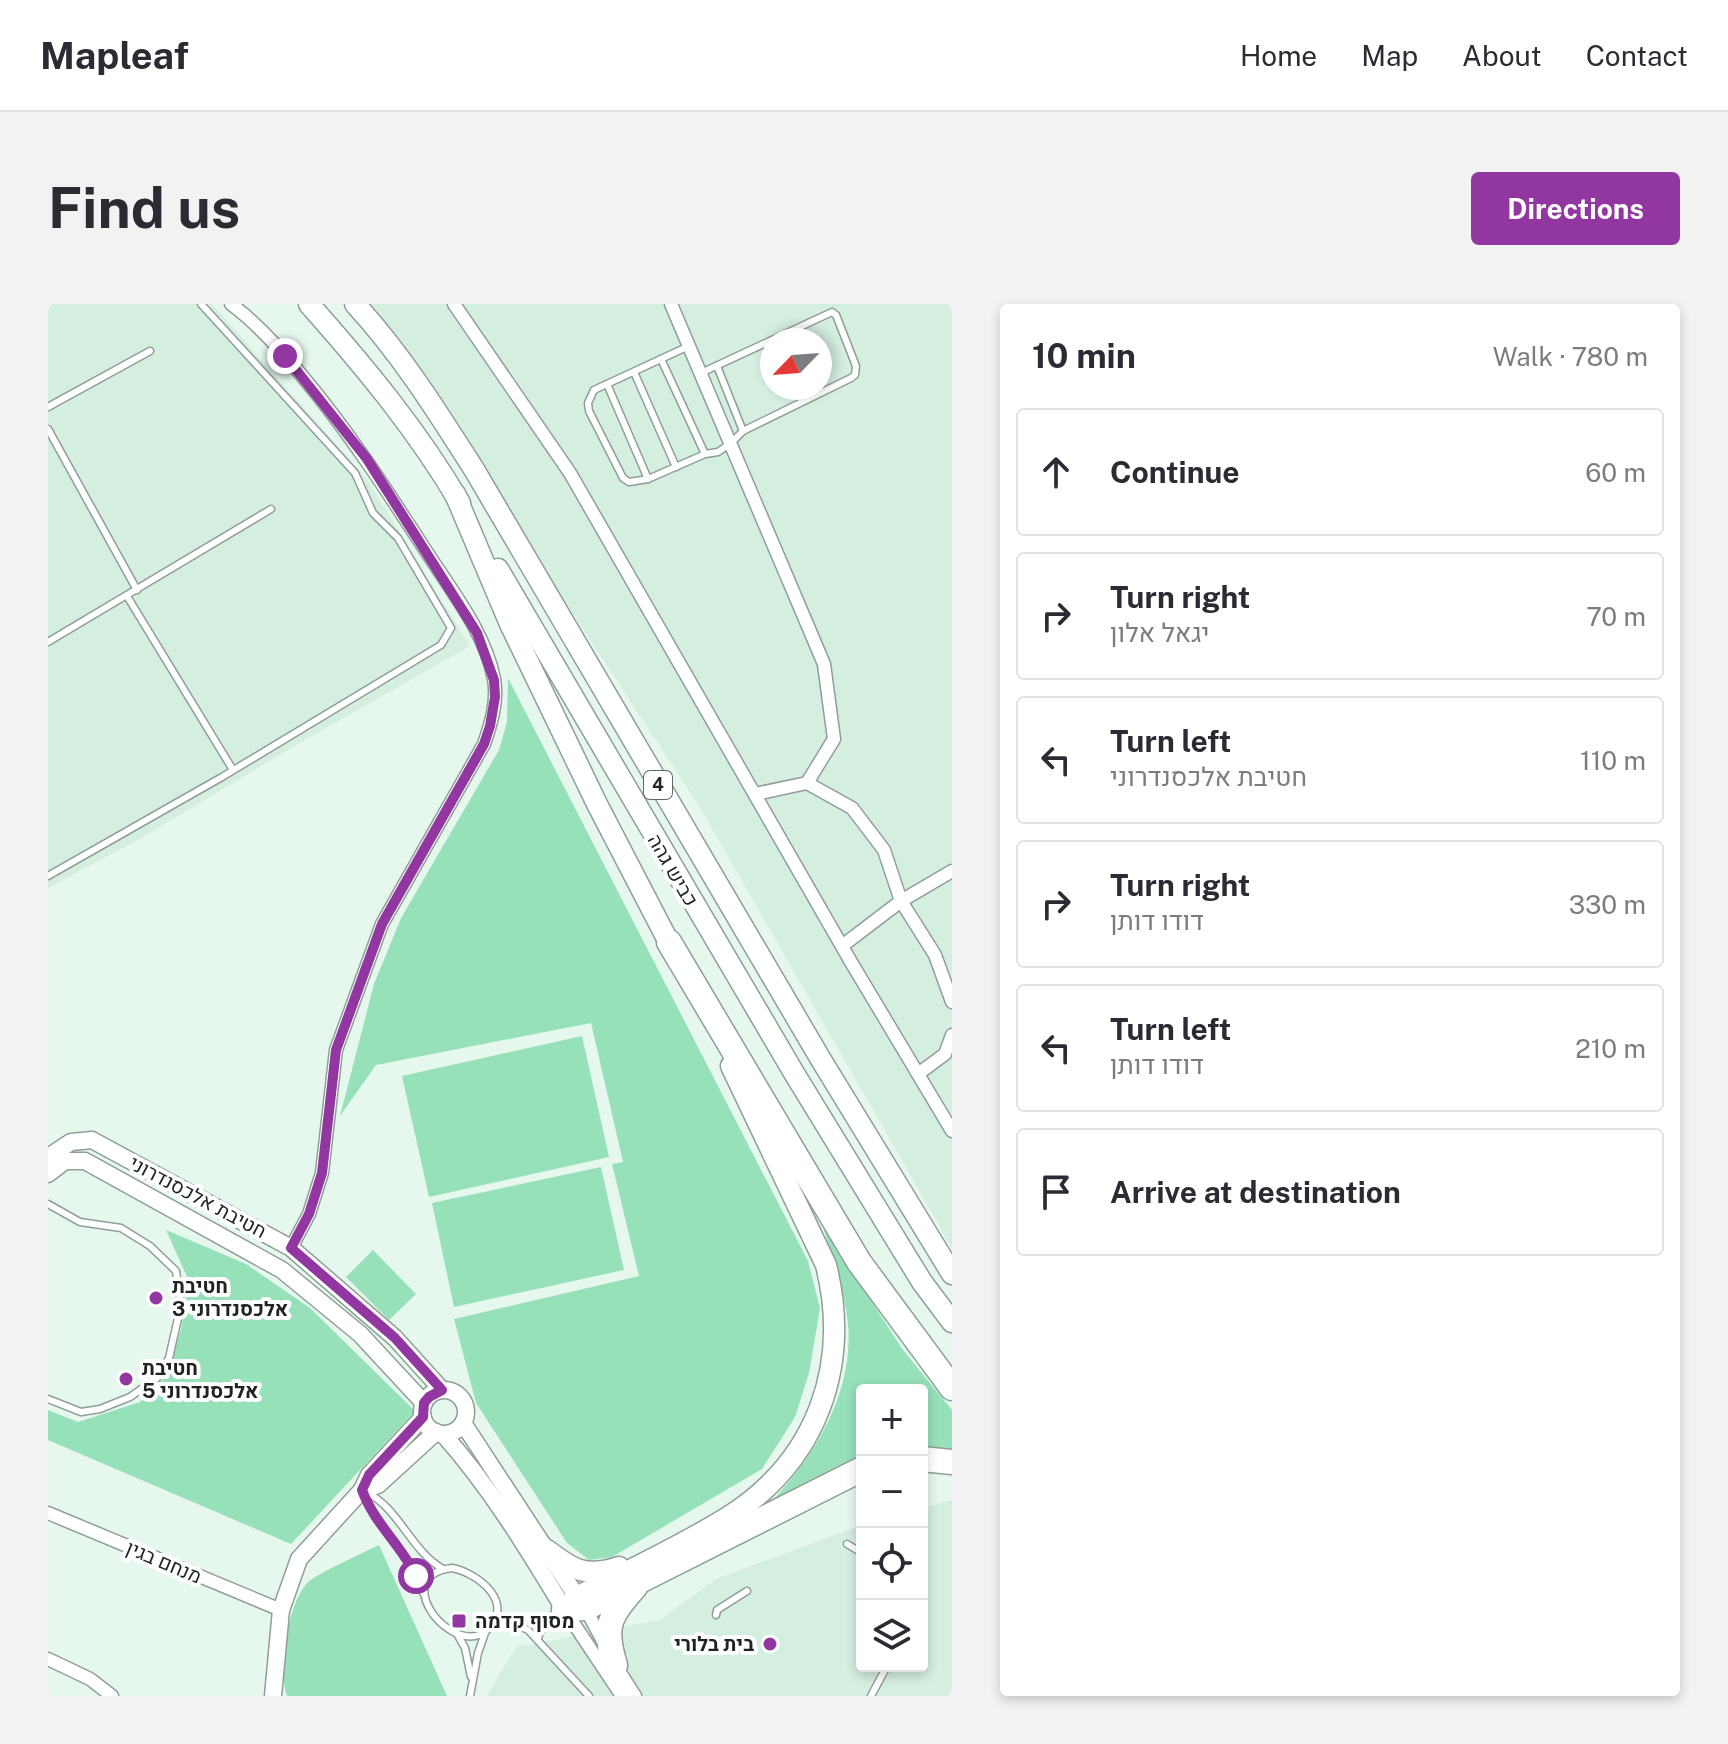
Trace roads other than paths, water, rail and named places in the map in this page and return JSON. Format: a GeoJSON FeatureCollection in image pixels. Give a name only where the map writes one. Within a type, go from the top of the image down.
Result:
{"type":"FeatureCollection","features":[{"type":"Feature","properties":{"kind":"highway","name":"כביש גהה"},"geometry":{"type":"LineString","coordinates":[[309,304],[366,368],[455,494],[794,1073],[922,1282],[952,1322]]}},
{"type":"Feature","properties":{"kind":"highway","name":"כביש גהה"},"geometry":{"type":"LineString","coordinates":[[355,304],[375,325],[425,393],[475,471],[811,1045],[952,1274]]}},
{"type":"Feature","properties":{"kind":"highway"},"geometry":{"type":"LineString","coordinates":[[455,494],[529,664],[815,1239],[833,1292],[830,1372],[823,1402],[797,1454],[760,1493],[730,1516],[657,1555],[576,1605]]}},
{"type":"Feature","properties":{"kind":"highway"},"geometry":{"type":"LineString","coordinates":[[669,942],[859,1262],[952,1388]]}},
{"type":"Feature","properties":{"kind":"highway"},"geometry":{"type":"LineString","coordinates":[[928,1460],[952,1462]]}},
{"type":"Feature","properties":{"kind":"highway"},"geometry":{"type":"LineString","coordinates":[[576,1605],[639,1583],[856,1472]]}},
{"type":"Feature","properties":{"kind":"highway"},"geometry":{"type":"LineString","coordinates":[[547,1550],[566,1564],[591,1573],[604,1572],[657,1555]]}},
{"type":"Feature","properties":{"kind":"highway"},"geometry":{"type":"LineString","coordinates":[[615,1665],[607,1635],[608,1625],[612,1615],[639,1583]]}},
{"type":"Feature","properties":{"kind":"street"},"geometry":{"type":"LineString","coordinates":[[231,304],[285,356],[367,459],[477,633],[494,680],[495,697],[484,744],[382,924],[336,1050],[322,1173],[309,1214],[291,1248]]}},
{"type":"Feature","properties":{"kind":"street"},"geometry":{"type":"LineString","coordinates":[[454,304],[570,473],[952,1131]]}},
{"type":"Feature","properties":{"kind":"street"},"geometry":{"type":"LineString","coordinates":[[671,304],[824,664],[834,739],[807,783]]}},
{"type":"Feature","properties":{"kind":"street"},"geometry":{"type":"LineString","coordinates":[[755,794],[807,783],[852,808],[884,850],[901,901],[935,955],[952,1002]]}},
{"type":"Feature","properties":{"kind":"street"},"geometry":{"type":"LineString","coordinates":[[842,946],[901,901],[952,871]]}},
{"type":"Feature","properties":{"kind":"street"},"geometry":{"type":"LineString","coordinates":[[918,1074],[945,1054],[952,1035]]}},
{"type":"Feature","properties":{"kind":"street","name":"חטיבת אלכסנדרוני"},"geometry":{"type":"LineString","coordinates":[[48,1157],[71,1142],[92,1140],[291,1248],[395,1338],[442,1390]]}},
{"type":"Feature","properties":{"kind":"street","name":"חטיבת אלכסנדרוני"},"geometry":{"type":"LineString","coordinates":[[48,1174],[65,1161],[85,1161],[282,1270],[360,1334],[424,1410]]}},
{"type":"Feature","properties":{"kind":"street"},"geometry":{"type":"LineString","coordinates":[[273,1696],[281,1610],[299,1559],[362,1490],[369,1475],[424,1410],[435,1392],[449,1391],[462,1399],[466,1414],[456,1431],[440,1433],[430,1429],[424,1410]]}},
{"type":"Feature","properties":{"kind":"street"},"geometry":{"type":"LineString","coordinates":[[463,1423],[547,1550],[622,1696]]}},
{"type":"Feature","properties":{"kind":"street"},"geometry":{"type":"LineString","coordinates":[[362,1490],[378,1485],[440,1433]]}},
{"type":"Feature","properties":{"kind":"street"},"geometry":{"type":"LineString","coordinates":[[440,1433],[519,1537],[576,1605],[635,1696]]}},
{"type":"Feature","properties":{"kind":"street","name":"מנחם בגין"},"geometry":{"type":"LineString","coordinates":[[48,1513],[281,1610]]}},
{"type":"Feature","properties":{"kind":"street"},"geometry":{"type":"LineString","coordinates":[[48,1659],[90,1679],[112,1696]]}},
{"type":"Feature","properties":{"kind":"lane"},"geometry":{"type":"LineString","coordinates":[[48,876],[441,645],[451,628],[398,538],[373,513],[355,473],[201,304]]}},
{"type":"Feature","properties":{"kind":"lane"},"geometry":{"type":"LineString","coordinates":[[689,346],[594,390],[590,395],[589,411],[623,478],[635,483],[705,454],[718,452],[743,431],[855,375],[856,366],[836,315],[828,313],[701,373]]}},
{"type":"Feature","properties":{"kind":"lane"},"geometry":{"type":"LineString","coordinates":[[48,407],[150,351]]}},
{"type":"Feature","properties":{"kind":"lane"},"geometry":{"type":"LineString","coordinates":[[661,359],[705,454]]}},
{"type":"Feature","properties":{"kind":"lane"},"geometry":{"type":"LineString","coordinates":[[717,366],[743,431]]}},
{"type":"Feature","properties":{"kind":"lane"},"geometry":{"type":"LineString","coordinates":[[634,372],[676,467]]}},
{"type":"Feature","properties":{"kind":"lane"},"geometry":{"type":"LineString","coordinates":[[607,384],[648,479]]}},
{"type":"Feature","properties":{"kind":"lane"},"geometry":{"type":"LineString","coordinates":[[48,429],[137,590]]}},
{"type":"Feature","properties":{"kind":"lane"},"geometry":{"type":"LineString","coordinates":[[48,642],[271,509]]}},
{"type":"Feature","properties":{"kind":"lane"},"geometry":{"type":"LineString","coordinates":[[127,596],[233,770]]}},
{"type":"Feature","properties":{"kind":"lane"},"geometry":{"type":"LineString","coordinates":[[48,1204],[80,1222],[121,1228],[150,1246],[176,1271],[181,1305],[169,1358],[157,1378],[130,1397],[100,1409],[81,1412],[48,1399]]}},
{"type":"Feature","properties":{"kind":"lane"},"geometry":{"type":"LineString","coordinates":[[362,1490],[378,1499],[428,1558],[443,1569],[461,1570],[493,1594],[497,1610],[478,1653],[471,1692]]}},
{"type":"Feature","properties":{"kind":"lane"},"geometry":{"type":"LineString","coordinates":[[362,1490],[375,1517],[410,1564],[429,1612],[455,1631],[471,1636],[489,1628],[517,1624],[538,1638],[589,1696]]}},
{"type":"Feature","properties":{"kind":"lane"},"geometry":{"type":"LineString","coordinates":[[847,1544],[856,1549]]}},
{"type":"Feature","properties":{"kind":"lane"},"geometry":{"type":"LineString","coordinates":[[424,1596],[429,1579],[443,1569]]}},
{"type":"Feature","properties":{"kind":"lane"},"geometry":{"type":"LineString","coordinates":[[716,1615],[717,1610],[747,1591]]}},
{"type":"Feature","properties":{"kind":"lane"},"geometry":{"type":"LineString","coordinates":[[538,1638],[544,1621],[576,1605]]}},
{"type":"Feature","properties":{"kind":"lane"},"geometry":{"type":"LineString","coordinates":[[455,1631],[468,1658],[471,1692]]}},
{"type":"Feature","properties":{"kind":"lane"},"geometry":{"type":"LineString","coordinates":[[871,1696],[884,1672]]}},
{"type":"Feature","properties":{"kind":"place","name":"חטיבת אלכסנדרוני 3"},"geometry":{"type":"Point","coordinates":[156,1298]}},
{"type":"Feature","properties":{"kind":"place","name":"חטיבת אלכסנדרוני 5"},"geometry":{"type":"Point","coordinates":[126,1379]}},
{"type":"Feature","properties":{"kind":"place","name":"מסוף קדמה"},"geometry":{"type":"Point","coordinates":[459,1621]}},
{"type":"Feature","properties":{"kind":"place","name":"בית בלורי"},"geometry":{"type":"Point","coordinates":[770,1644]}}]}
